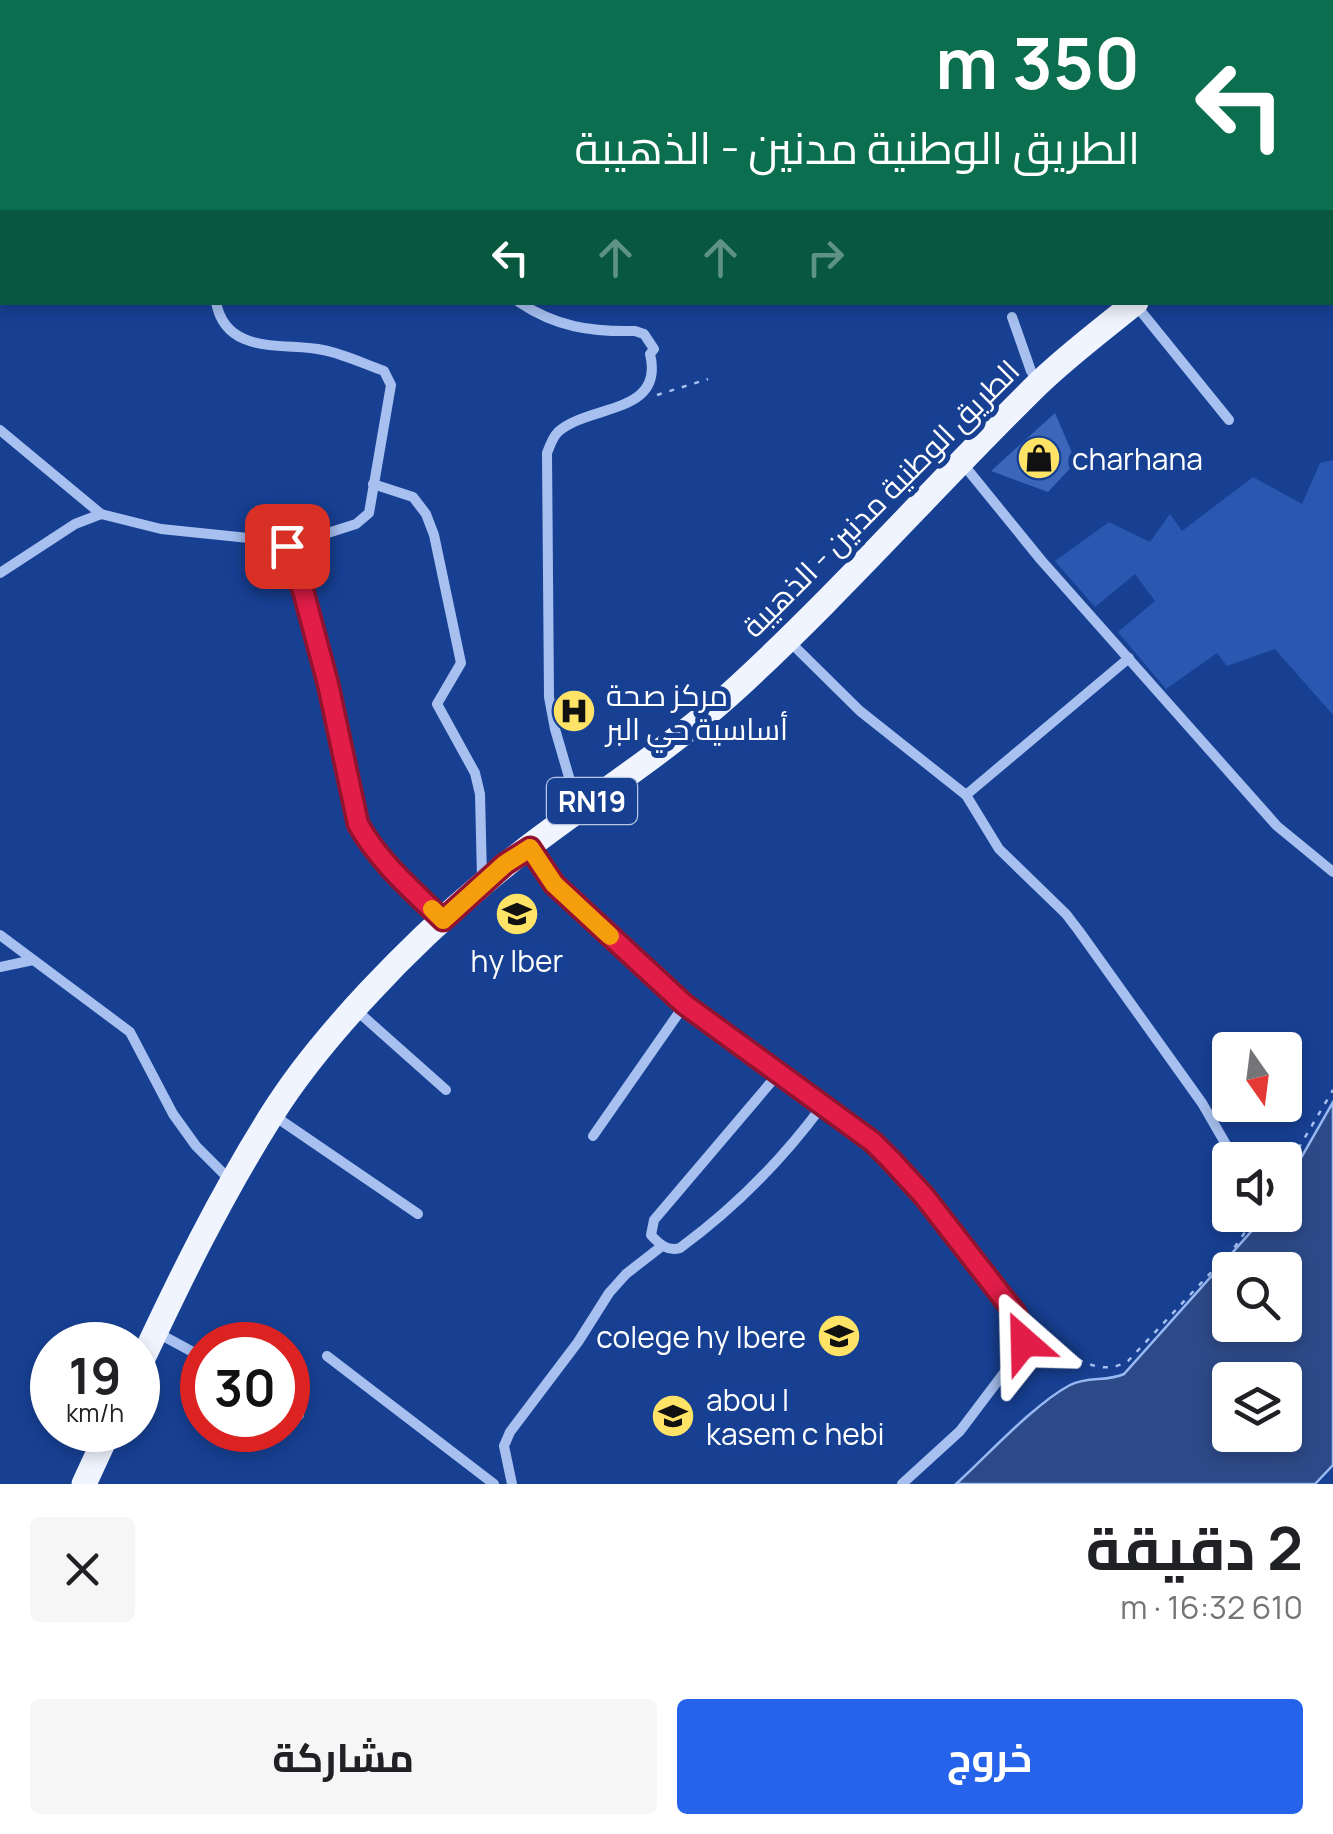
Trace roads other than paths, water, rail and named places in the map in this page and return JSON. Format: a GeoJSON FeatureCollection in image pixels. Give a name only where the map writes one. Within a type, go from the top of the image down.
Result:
{"type":"FeatureCollection","features":[{"type":"Feature","properties":{"kind":"main road","name":"الطريق الوطنية مدنين - الذهيبة"},"geometry":{"type":"LineString","coordinates":[[160,1322],[232,1182],[272,1114],[356,1010],[482,884],[650,759],[727,696],[1040,382],[1133,305]]}},
{"type":"Feature","properties":{"kind":"main road"},"geometry":{"type":"LineString","coordinates":[[84,1484],[99,1452]]}},
{"type":"Feature","properties":{"kind":"street"},"geometry":{"type":"LineString","coordinates":[[0,430],[101,514],[162,529],[258,539],[287,546],[364,519],[369,512],[392,393],[384,371],[328,351],[258,344],[226,324],[217,305]]}},
{"type":"Feature","properties":{"kind":"street"},"geometry":{"type":"LineString","coordinates":[[524,305],[550,321],[575,329],[635,330],[653,346],[652,376],[639,397],[560,430],[548,453],[550,697],[554,729],[578,809]]}},
{"type":"Feature","properties":{"kind":"street"},"geometry":{"type":"LineString","coordinates":[[1137,305],[1228,420]]}},
{"type":"Feature","properties":{"kind":"street"},"geometry":{"type":"LineString","coordinates":[[1012,317],[1031,371],[1040,382]]}},
{"type":"Feature","properties":{"kind":"street"},"geometry":{"type":"LineString","coordinates":[[962,464],[1041,560],[1277,826],[1333,872]]}},
{"type":"Feature","properties":{"kind":"street"},"geometry":{"type":"LineString","coordinates":[[373,484],[413,497],[426,514],[434,535],[461,663],[437,704],[475,774],[480,794],[482,884]]}},
{"type":"Feature","properties":{"kind":"street"},"geometry":{"type":"LineString","coordinates":[[0,573],[75,524],[101,514]]}},
{"type":"Feature","properties":{"kind":"street"},"geometry":{"type":"LineString","coordinates":[[287,546],[328,684],[358,824],[395,874],[443,920]]}},
{"type":"Feature","properties":{"kind":"street"},"geometry":{"type":"LineString","coordinates":[[787,640],[860,711],[966,795],[999,849],[1079,931],[1202,1103],[1225,1142]]}},
{"type":"Feature","properties":{"kind":"street"},"geometry":{"type":"LineString","coordinates":[[966,795],[1129,658]]}},
{"type":"Feature","properties":{"kind":"street"},"geometry":{"type":"LineString","coordinates":[[530,848],[554,884],[684,1004],[873,1142],[909,1178],[1015,1313],[1024,1333],[1019,1353],[960,1431],[902,1484]]}},
{"type":"Feature","properties":{"kind":"street"},"geometry":{"type":"LineString","coordinates":[[0,935],[130,1032],[172,1114],[196,1146],[232,1182]]}},
{"type":"Feature","properties":{"kind":"street"},"geometry":{"type":"LineString","coordinates":[[0,967],[33,960]]}},
{"type":"Feature","properties":{"kind":"street"},"geometry":{"type":"LineString","coordinates":[[593,1136],[684,1004]]}},
{"type":"Feature","properties":{"kind":"street"},"geometry":{"type":"LineString","coordinates":[[356,1010],[446,1090]]}},
{"type":"Feature","properties":{"kind":"street"},"geometry":{"type":"LineString","coordinates":[[778,1074],[654,1220],[651,1235],[662,1246],[672,1250],[686,1244],[778,1160],[822,1106]]}},
{"type":"Feature","properties":{"kind":"street"},"geometry":{"type":"LineString","coordinates":[[272,1114],[418,1214]]}},
{"type":"Feature","properties":{"kind":"street"},"geometry":{"type":"LineString","coordinates":[[512,1484],[504,1446],[510,1432],[578,1342],[609,1293],[662,1246]]}},
{"type":"Feature","properties":{"kind":"street"},"geometry":{"type":"LineString","coordinates":[[327,1356],[494,1484]]}},
{"type":"Feature","properties":{"kind":"place","name":"charhana"},"geometry":{"type":"Point","coordinates":[1039,458]}},
{"type":"Feature","properties":{"kind":"place","name":"مركز صحة أساسية حي البر"},"geometry":{"type":"Point","coordinates":[574,711]}},
{"type":"Feature","properties":{"kind":"place","name":"hy lber"},"geometry":{"type":"Point","coordinates":[517,914]}},
{"type":"Feature","properties":{"kind":"place","name":"colege hy lbere"},"geometry":{"type":"Point","coordinates":[839,1336]}},
{"type":"Feature","properties":{"kind":"place","name":"abou l kasem c hebi"},"geometry":{"type":"Point","coordinates":[673,1416]}}]}
